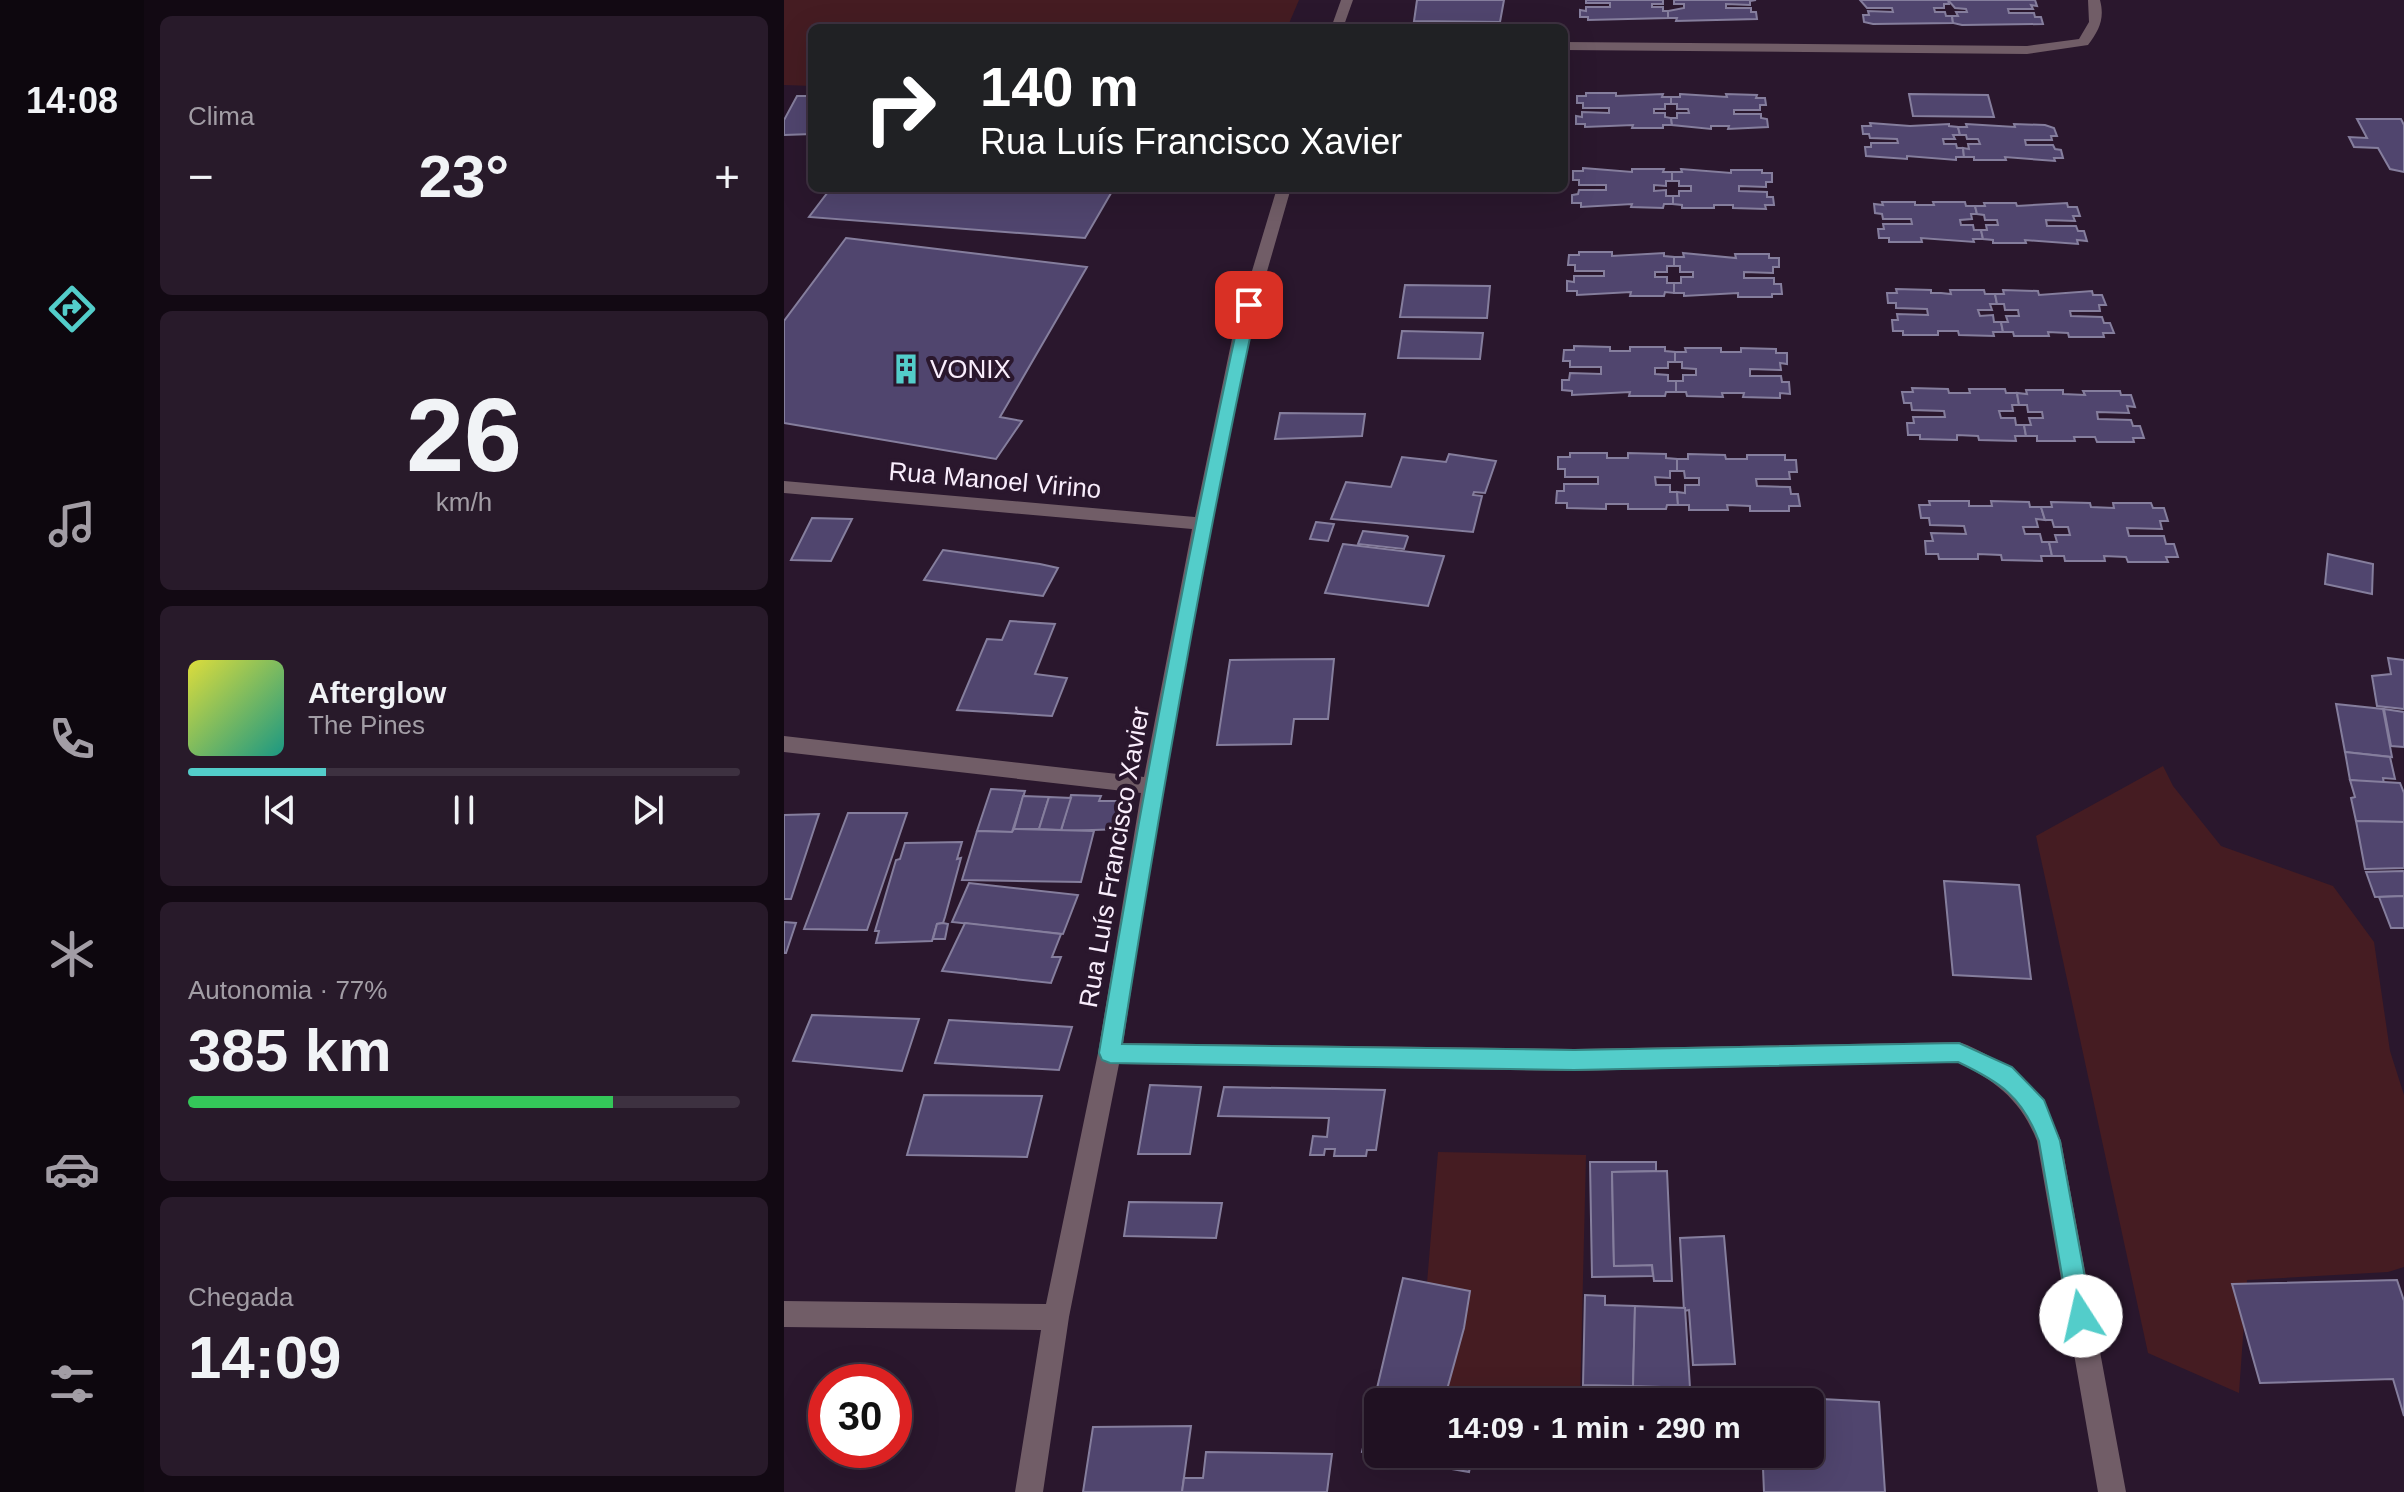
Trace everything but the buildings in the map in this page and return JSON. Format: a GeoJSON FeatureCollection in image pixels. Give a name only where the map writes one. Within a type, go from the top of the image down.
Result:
{"type":"FeatureCollection","features":[{"type":"Feature","properties":{"kind":"street"},"geometry":{"type":"LineString","coordinates":[[1338,24],[1347,0]]}},
{"type":"Feature","properties":{"kind":"street"},"geometry":{"type":"LineString","coordinates":[[1568,46],[2027,50],[2083,42],[2095,28],[2098,11],[2094,0]]}},
{"type":"Feature","properties":{"kind":"street","name":"Rua Luís Francisco Xavier"},"geometry":{"type":"LineString","coordinates":[[1029,1492],[1056,1317],[1110,1053],[1152,786],[1202,524],[1241,334],[1283,192]]}},
{"type":"Feature","properties":{"kind":"street","name":"Rua Manoel Virino"},"geometry":{"type":"LineString","coordinates":[[784,487],[1202,524]]}},
{"type":"Feature","properties":{"kind":"street"},"geometry":{"type":"LineString","coordinates":[[784,744],[1152,786]]}},
{"type":"Feature","properties":{"kind":"street"},"geometry":{"type":"LineString","coordinates":[[1110,1053],[1574,1060],[1959,1052],[2005,1074],[2037,1107],[2049,1141],[2112,1492]]}},
{"type":"Feature","properties":{"kind":"street"},"geometry":{"type":"LineString","coordinates":[[784,1314],[1056,1317]]}},
{"type":"Feature","properties":{"kind":"shaded area"},"geometry":{"type":"Polygon","coordinates":[[[784,0],[1299,0],[1289,24],[808,24],[808,86],[784,85],[784,0]]]}},
{"type":"Feature","properties":{"kind":"shaded area"},"geometry":{"type":"Polygon","coordinates":[[[2163,766],[2173,786],[2221,846],[2333,886],[2374,942],[2390,1051],[2404,1095],[2404,1267],[2388,1272],[2247,1280],[2239,1393],[2148,1353],[2036,836],[2163,766]]]}},
{"type":"Feature","properties":{"kind":"shaded area"},"geometry":{"type":"Polygon","coordinates":[[[1438,1152],[1586,1155],[1580,1388],[1418,1388],[1438,1152]]]}},
{"type":"Feature","properties":{"kind":"place","name":"VONIX"},"geometry":{"type":"Point","coordinates":[906,369]}},
{"type":"Feature","properties":{"kind":"route"},"geometry":{"type":"LineString","coordinates":[[1249,305],[1202,524],[1152,786],[1110,1053],[1574,1060],[1959,1052],[2005,1074],[2037,1107],[2049,1141],[2081,1316]]}}]}
